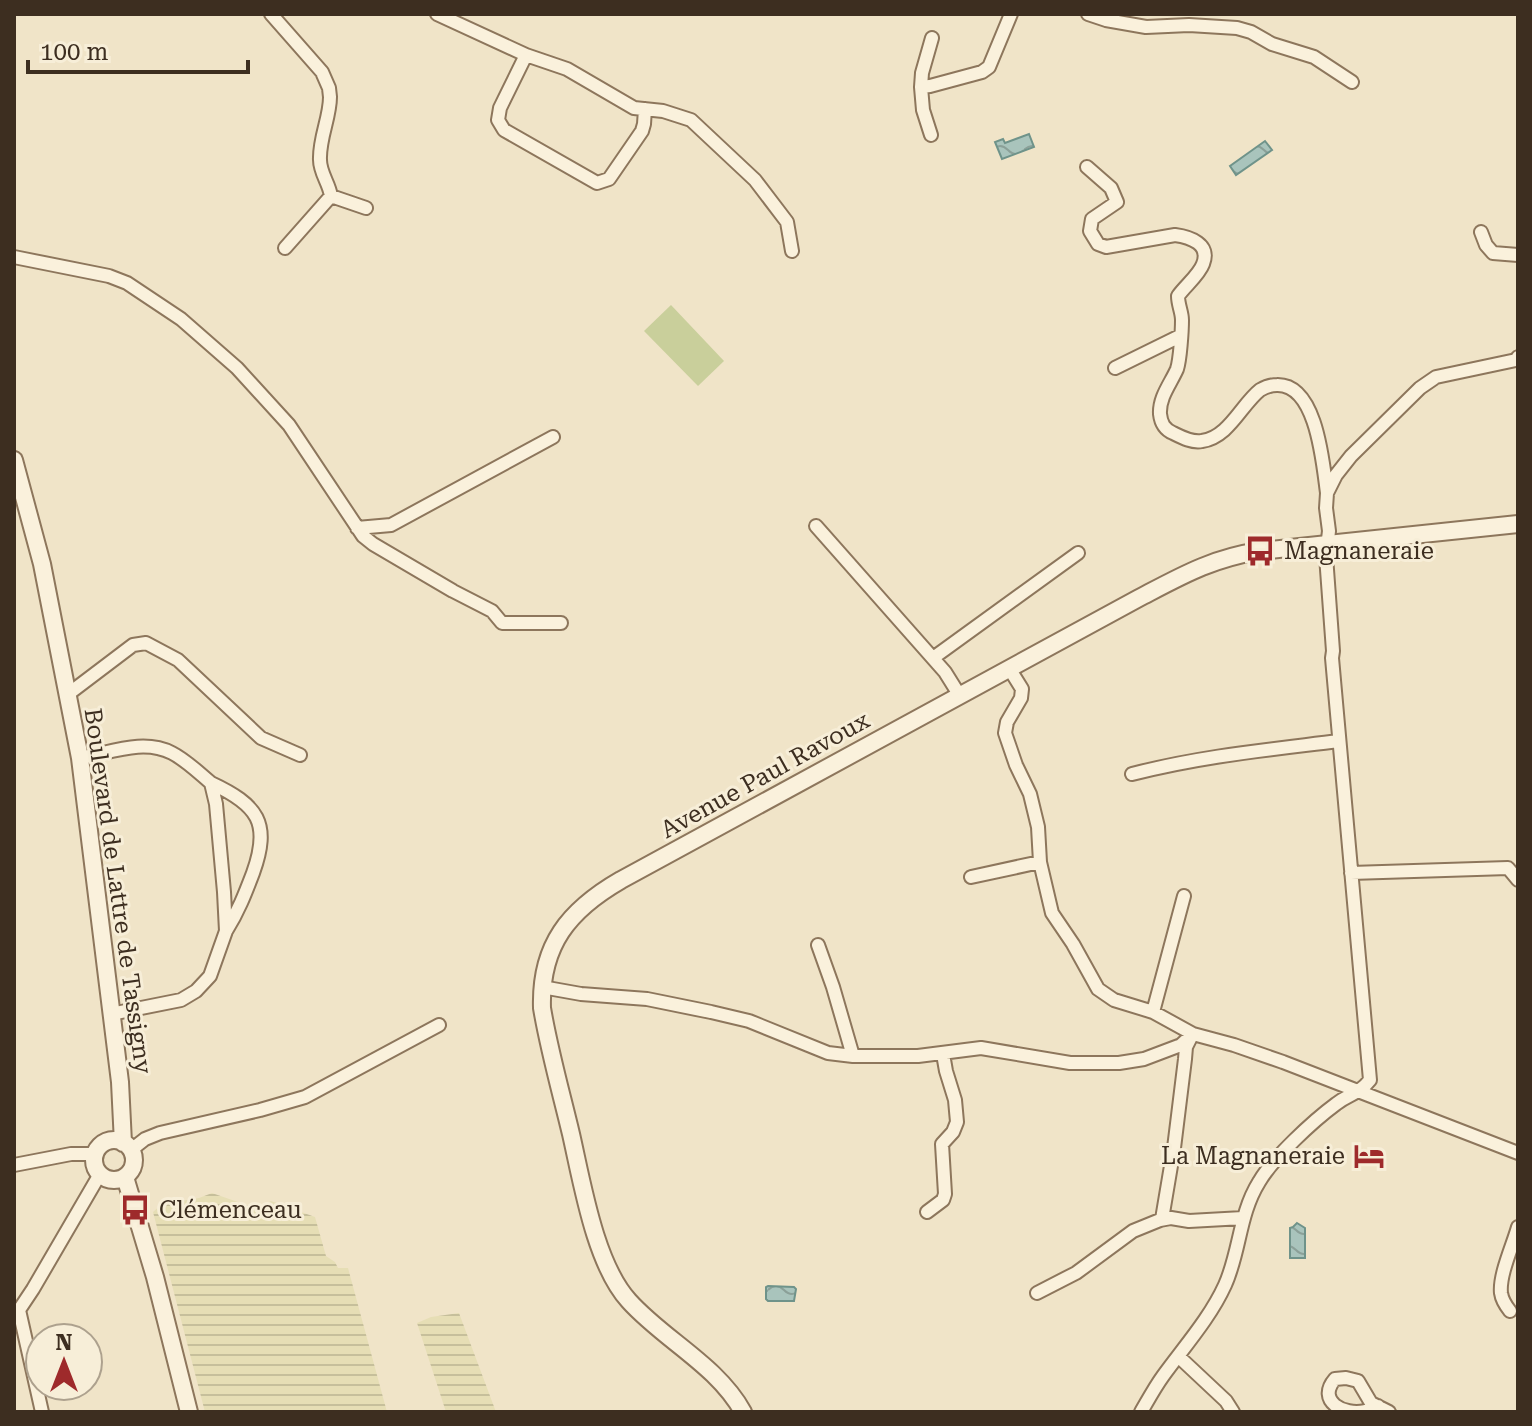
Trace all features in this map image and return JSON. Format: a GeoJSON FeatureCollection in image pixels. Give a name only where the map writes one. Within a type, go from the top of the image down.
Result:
{"type":"FeatureCollection","features":[{"type":"Feature","properties":{"kind":"street"},"geometry":{"type":"LineString","coordinates":[[271,14],[326,78],[330,103],[320,162],[331,196]]}},
{"type":"Feature","properties":{"kind":"street"},"geometry":{"type":"LineString","coordinates":[[437,14],[526,55],[567,69],[634,108],[663,111],[691,120],[755,180],[787,222],[792,251]]}},
{"type":"Feature","properties":{"kind":"street"},"geometry":{"type":"LineString","coordinates":[[921,87],[982,72],[989,67],[1011,14]]}},
{"type":"Feature","properties":{"kind":"street"},"geometry":{"type":"LineString","coordinates":[[1088,14],[1146,27],[1189,25],[1237,28],[1272,44],[1314,57],[1352,82]]}},
{"type":"Feature","properties":{"kind":"street"},"geometry":{"type":"LineString","coordinates":[[931,135],[923,110],[921,87],[932,38]]}},
{"type":"Feature","properties":{"kind":"street"},"geometry":{"type":"LineString","coordinates":[[526,55],[500,108],[498,120],[504,130],[597,183],[609,179],[642,131],[645,109]]}},
{"type":"Feature","properties":{"kind":"street"},"geometry":{"type":"LineString","coordinates":[[1087,167],[1111,188],[1117,202],[1092,219],[1090,231],[1098,244],[1106,247],[1175,235],[1185,236],[1201,245],[1205,254],[1203,264],[1178,296],[1182,319],[1177,368],[1161,405],[1162,425],[1183,438],[1201,442],[1223,431],[1261,389],[1273,385],[1285,385],[1300,394],[1311,413],[1327,493],[1326,556],[1339,741],[1370,1080],[1361,1091],[1343,1098],[1325,1112],[1258,1182],[1243,1218],[1231,1269],[1219,1297],[1141,1412]]}},
{"type":"Feature","properties":{"kind":"street"},"geometry":{"type":"LineString","coordinates":[[331,196],[366,208]]}},
{"type":"Feature","properties":{"kind":"street"},"geometry":{"type":"LineString","coordinates":[[285,248],[331,196]]}},
{"type":"Feature","properties":{"kind":"street"},"geometry":{"type":"LineString","coordinates":[[1481,232],[1493,253],[1518,255]]}},
{"type":"Feature","properties":{"kind":"street"},"geometry":{"type":"LineString","coordinates":[[14,257],[109,276],[127,283],[181,319],[237,368],[289,425],[357,528],[373,544],[492,611],[502,623],[561,623]]}},
{"type":"Feature","properties":{"kind":"street"},"geometry":{"type":"LineString","coordinates":[[1115,368],[1180,336]]}},
{"type":"Feature","properties":{"kind":"street"},"geometry":{"type":"LineString","coordinates":[[1327,493],[1351,456],[1420,388],[1436,377],[1516,360],[1518,357]]}},
{"type":"Feature","properties":{"kind":"street"},"geometry":{"type":"LineString","coordinates":[[357,528],[391,525],[553,437]]}},
{"type":"Feature","properties":{"kind":"street","name":"Boulevard de Lattre de Tassigny"},"geometry":{"type":"LineString","coordinates":[[14,460],[42,564],[80,758],[127,1146]]}},
{"type":"Feature","properties":{"kind":"street","name":"Avenue Paul Ravoux"},"geometry":{"type":"LineString","coordinates":[[743,1412],[718,1380],[628,1300],[606,1263],[590,1211],[542,1008],[542,987],[552,950],[575,913],[593,898],[1009,668],[1209,563],[1241,553],[1518,524]]}},
{"type":"Feature","properties":{"kind":"street"},"geometry":{"type":"LineString","coordinates":[[816,526],[945,672],[960,696]]}},
{"type":"Feature","properties":{"kind":"street"},"geometry":{"type":"LineString","coordinates":[[933,658],[1078,553]]}},
{"type":"Feature","properties":{"kind":"street"},"geometry":{"type":"LineString","coordinates":[[67,695],[133,645],[146,643],[178,660],[261,738],[300,755]]}},
{"type":"Feature","properties":{"kind":"street"},"geometry":{"type":"LineString","coordinates":[[1009,668],[1022,689],[1005,733],[1011,755],[1030,794],[1038,827],[1040,862],[1052,913],[1098,989],[1114,1000],[1153,1012],[1193,1034],[1234,1045],[1361,1091],[1518,1153]]}},
{"type":"Feature","properties":{"kind":"street"},"geometry":{"type":"LineString","coordinates":[[1132,774],[1222,755],[1339,741]]}},
{"type":"Feature","properties":{"kind":"street"},"geometry":{"type":"LineString","coordinates":[[80,758],[136,746],[156,746],[174,754],[211,783],[235,794],[248,805],[259,822],[262,840],[241,907],[226,931],[210,976],[196,991],[181,1000],[111,1014]]}},
{"type":"Feature","properties":{"kind":"street"},"geometry":{"type":"LineString","coordinates":[[211,783],[226,931]]}},
{"type":"Feature","properties":{"kind":"street"},"geometry":{"type":"LineString","coordinates":[[971,877],[1040,862]]}},
{"type":"Feature","properties":{"kind":"street"},"geometry":{"type":"LineString","coordinates":[[1351,873],[1508,868],[1518,880]]}},
{"type":"Feature","properties":{"kind":"street"},"geometry":{"type":"LineString","coordinates":[[1153,1012],[1184,896]]}},
{"type":"Feature","properties":{"kind":"street"},"geometry":{"type":"LineString","coordinates":[[818,945],[853,1056]]}},
{"type":"Feature","properties":{"kind":"street"},"geometry":{"type":"LineString","coordinates":[[542,987],[581,994],[647,999],[711,1012],[749,1021],[828,1053],[853,1056],[918,1056],[981,1048],[1070,1063],[1119,1063],[1144,1059],[1181,1045],[1193,1034]]}},
{"type":"Feature","properties":{"kind":"street"},"geometry":{"type":"LineString","coordinates":[[127,1146],[160,1133],[305,1097],[439,1025]]}},
{"type":"Feature","properties":{"kind":"street"},"geometry":{"type":"LineString","coordinates":[[1162,1219],[1186,1047],[1193,1034]]}},
{"type":"Feature","properties":{"kind":"street"},"geometry":{"type":"LineString","coordinates":[[927,1212],[937,1207],[945,1194],[942,1144],[957,1122],[955,1100],[943,1054]]}},
{"type":"Feature","properties":{"kind":"street"},"geometry":{"type":"LineString","coordinates":[[117,1141],[127,1146],[134,1165],[125,1177],[112,1180],[100,1174],[96,1168],[96,1154],[104,1144],[117,1141]]}},
{"type":"Feature","properties":{"kind":"street"},"geometry":{"type":"LineString","coordinates":[[14,1165],[71,1154],[96,1154]]}},
{"type":"Feature","properties":{"kind":"street"},"geometry":{"type":"LineString","coordinates":[[42,1412],[16,1310],[33,1289],[100,1174]]}},
{"type":"Feature","properties":{"kind":"street"},"geometry":{"type":"LineString","coordinates":[[125,1177],[155,1277],[189,1412]]}},
{"type":"Feature","properties":{"kind":"street"},"geometry":{"type":"LineString","coordinates":[[1037,1293],[1076,1273],[1133,1231],[1162,1219],[1243,1218]]}},
{"type":"Feature","properties":{"kind":"street"},"geometry":{"type":"LineString","coordinates":[[1510,1311],[1501,1292],[1502,1280],[1518,1227]]}},
{"type":"Feature","properties":{"kind":"street"},"geometry":{"type":"LineString","coordinates":[[1178,1356],[1226,1401],[1233,1412]]}},
{"type":"Feature","properties":{"kind":"shaded area"},"geometry":{"type":"Polygon","coordinates":[[[212,1193],[255,1208],[271,1201],[315,1217],[326,1256],[338,1268],[348,1268],[387,1412],[205,1412],[153,1212],[162,1204],[212,1193]]]}},
{"type":"Feature","properties":{"kind":"shaded area"},"geometry":{"type":"Polygon","coordinates":[[[459,1313],[496,1412],[446,1412],[417,1323],[431,1317],[459,1313]]]}},
{"type":"Feature","properties":{"kind":"green space"},"geometry":{"type":"Polygon","coordinates":[[[671,305],[724,361],[698,386],[644,331],[671,305]]]}},
{"type":"Feature","properties":{"kind":"water"},"geometry":{"type":"Polygon","coordinates":[[[1029,134],[1034,147],[1002,159],[995,142],[1003,139],[1005,143],[1029,134]]]}},
{"type":"Feature","properties":{"kind":"water"},"geometry":{"type":"Polygon","coordinates":[[[1265,141],[1272,150],[1236,175],[1230,166],[1265,141]]]}},
{"type":"Feature","properties":{"kind":"water"},"geometry":{"type":"Polygon","coordinates":[[[1297,1223],[1305,1228],[1305,1258],[1290,1258],[1290,1228],[1297,1223]]]}},
{"type":"Feature","properties":{"kind":"water"},"geometry":{"type":"Polygon","coordinates":[[[768,1286],[794,1287],[794,1301],[768,1301],[768,1286]]]}},
{"type":"Feature","properties":{"kind":"place","name":"Magnaneraie"},"geometry":{"type":"Point","coordinates":[1260,551]}},
{"type":"Feature","properties":{"kind":"place","name":"La Magnaneraie"},"geometry":{"type":"Point","coordinates":[1369,1156]}},
{"type":"Feature","properties":{"kind":"place","name":"Clémenceau"},"geometry":{"type":"Point","coordinates":[135,1210]}}]}
